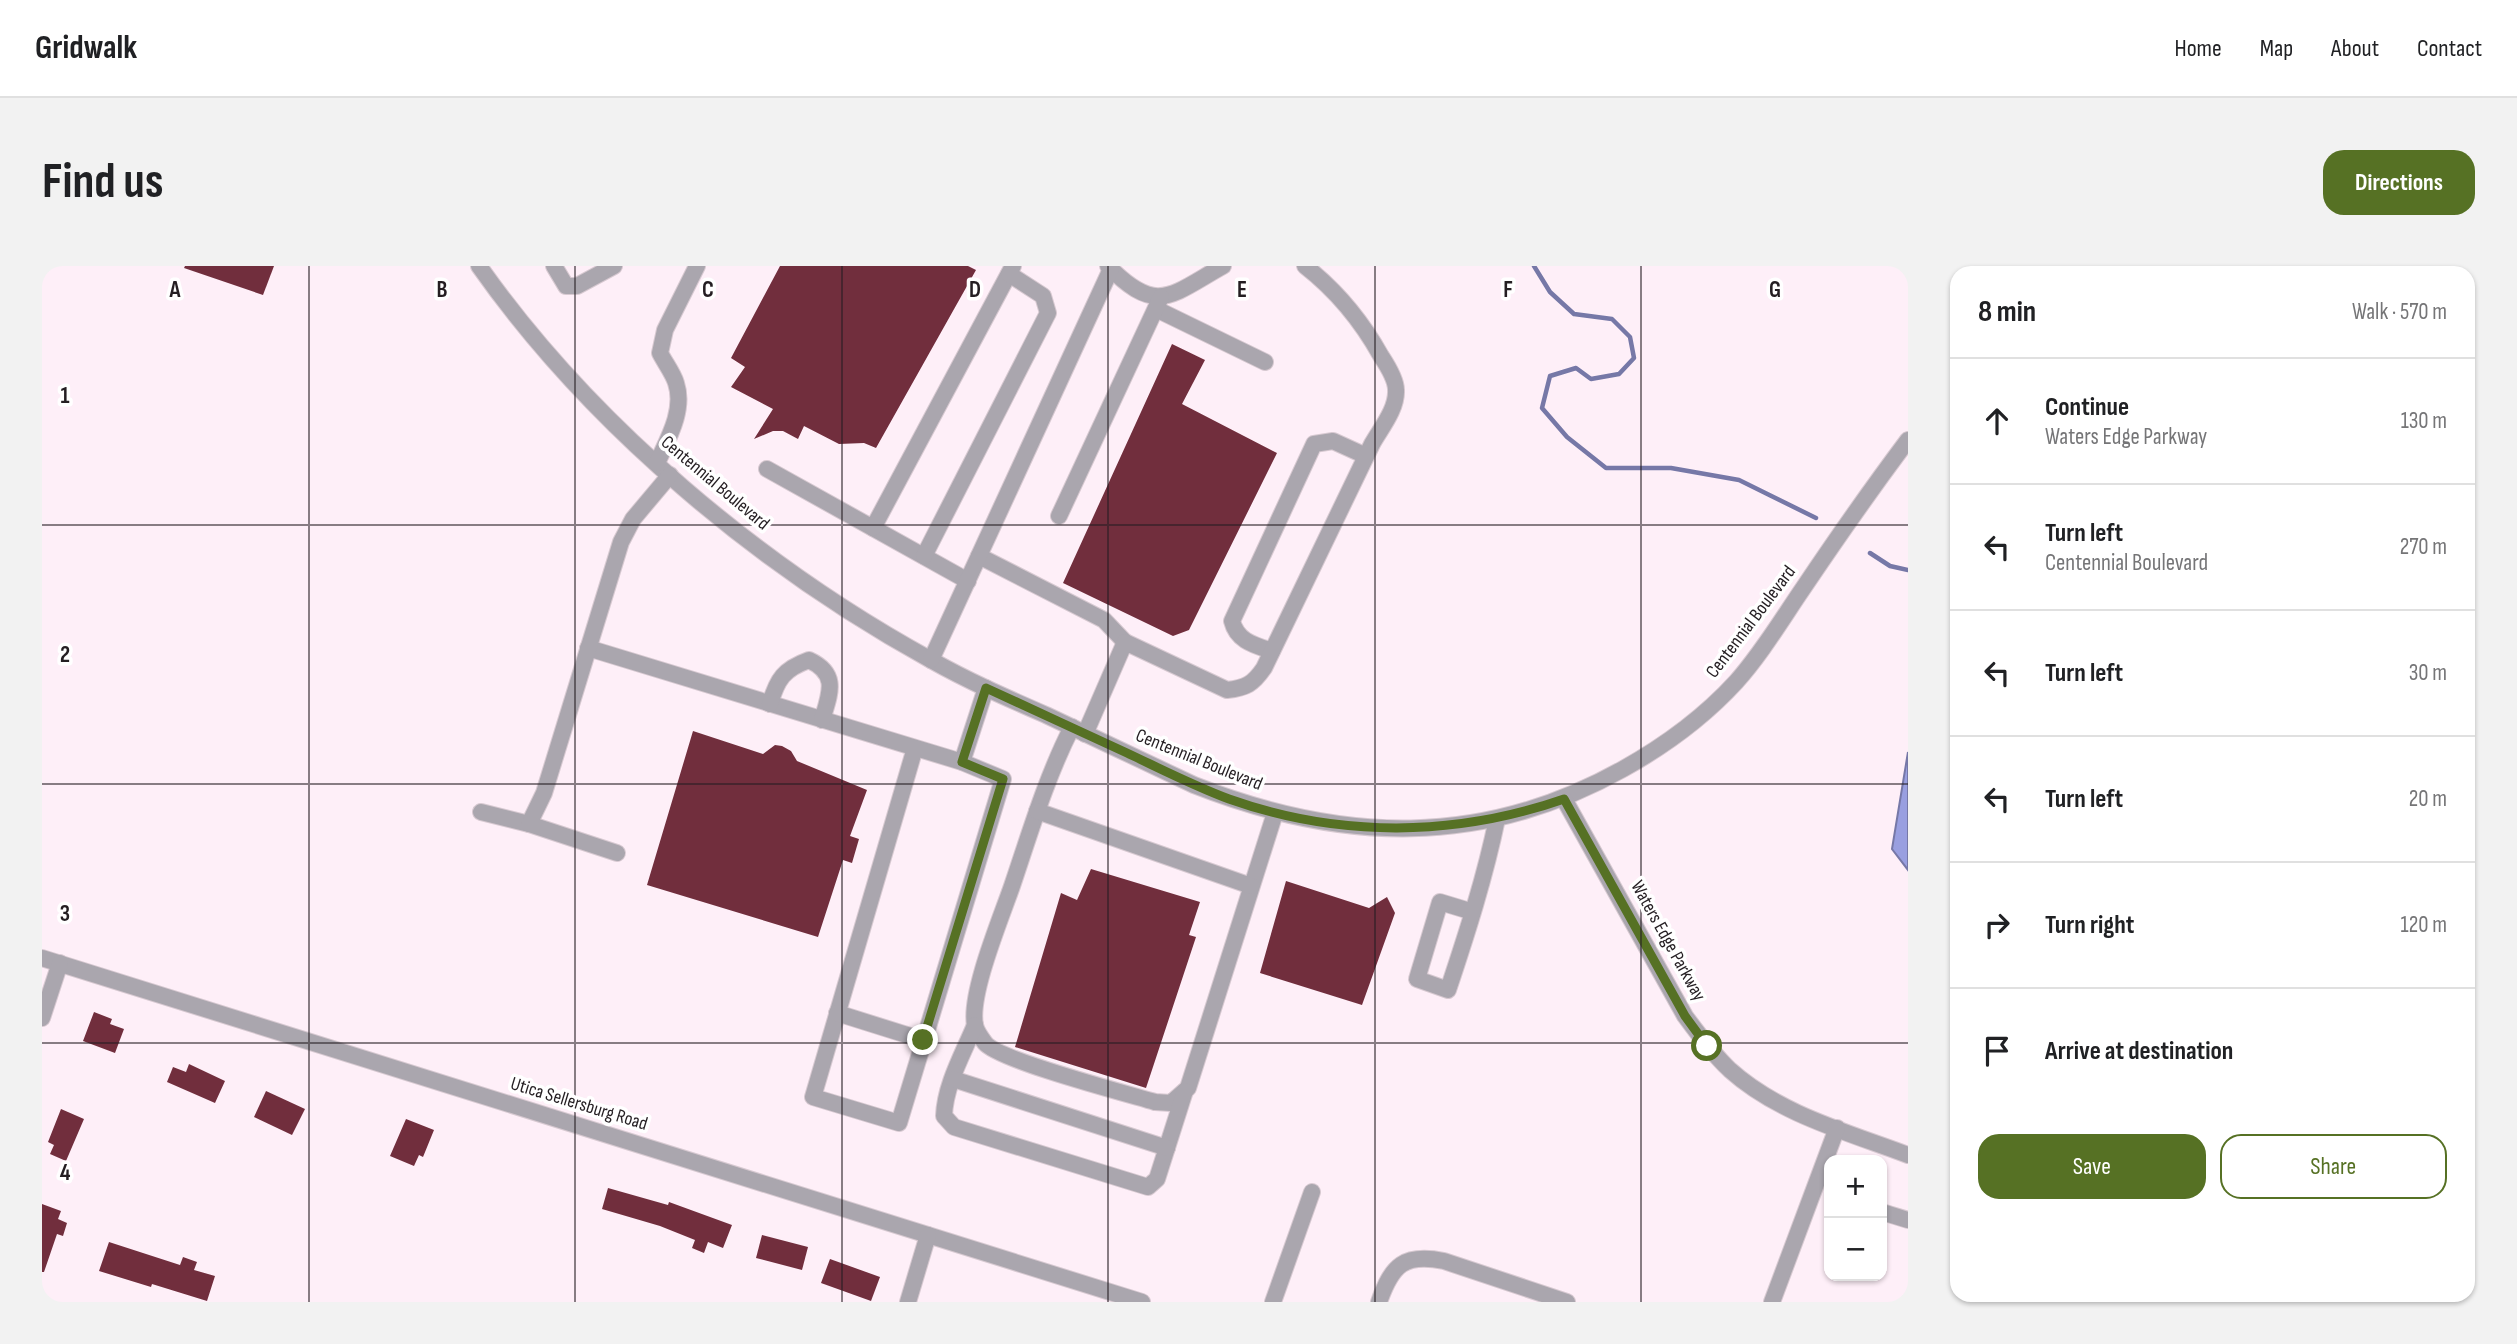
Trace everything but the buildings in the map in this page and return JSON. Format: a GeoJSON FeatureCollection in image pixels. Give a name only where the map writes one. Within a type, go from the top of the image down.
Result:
{"type":"FeatureCollection","features":[{"type":"Feature","properties":{"kind":"street","name":"Centennial Boulevard"},"geometry":{"type":"LineString","coordinates":[[479,266],[536,340],[584,392],[657,463],[728,523],[809,584],[931,660],[1194,785],[1275,813],[1327,824],[1367,828],[1445,827],[1497,819],[1564,799],[1591,787],[1663,745],[1703,716],[1738,680],[1908,440]]}},
{"type":"Feature","properties":{"kind":"street"},"geometry":{"type":"LineString","coordinates":[[554,266],[566,286],[577,286],[614,266]]}},
{"type":"Feature","properties":{"kind":"street"},"geometry":{"type":"LineString","coordinates":[[657,463],[679,407],[676,384],[660,354],[666,330],[697,266]]}},
{"type":"Feature","properties":{"kind":"street"},"geometry":{"type":"LineString","coordinates":[[1059,516],[1159,303],[1223,266]]}},
{"type":"Feature","properties":{"kind":"street"},"geometry":{"type":"LineString","coordinates":[[979,556],[1104,620],[1125,642],[1227,690],[1244,688],[1255,681],[1392,409],[1396,390],[1388,368],[1363,324],[1326,282],[1305,266]]}},
{"type":"Feature","properties":{"kind":"street"},"geometry":{"type":"LineString","coordinates":[[931,660],[1110,267],[1142,294],[1265,362]]}},
{"type":"Feature","properties":{"kind":"street"},"geometry":{"type":"LineString","coordinates":[[873,528],[1011,270],[1043,296],[1048,313],[923,556]]}},
{"type":"Feature","properties":{"kind":"street"},"geometry":{"type":"LineString","coordinates":[[1272,651],[1248,643],[1235,631],[1232,621],[1314,444],[1333,440],[1366,456]]}},
{"type":"Feature","properties":{"kind":"street"},"geometry":{"type":"LineString","coordinates":[[767,469],[968,581]]}},
{"type":"Feature","properties":{"kind":"street"},"geometry":{"type":"LineString","coordinates":[[529,824],[544,793],[621,542],[633,519],[670,475]]}},
{"type":"Feature","properties":{"kind":"street"},"geometry":{"type":"LineString","coordinates":[[1125,642],[1037,811],[977,994],[975,1025],[945,1106],[944,1116],[954,1127],[1148,1187],[1157,1179],[1185,1091],[1195,1072],[1216,996],[1275,813]]}},
{"type":"Feature","properties":{"kind":"street"},"geometry":{"type":"LineString","coordinates":[[588,648],[962,762],[1003,779],[899,1123],[813,1097],[915,748]]}},
{"type":"Feature","properties":{"kind":"street"},"geometry":{"type":"LineString","coordinates":[[770,704],[782,675],[809,660],[821,666],[830,681],[830,692],[822,720]]}},
{"type":"Feature","properties":{"kind":"street"},"geometry":{"type":"LineString","coordinates":[[962,762],[986,688]]}},
{"type":"Feature","properties":{"kind":"street","name":"Waters Edge Parkway"},"geometry":{"type":"LineString","coordinates":[[1564,799],[1685,1016],[1707,1046],[1731,1070],[1798,1114],[1908,1155]]}},
{"type":"Feature","properties":{"kind":"street"},"geometry":{"type":"LineString","coordinates":[[1037,811],[1251,886]]}},
{"type":"Feature","properties":{"kind":"street"},"geometry":{"type":"LineString","coordinates":[[481,812],[529,824],[617,853]]}},
{"type":"Feature","properties":{"kind":"street"},"geometry":{"type":"LineString","coordinates":[[1473,912],[1440,902],[1417,979],[1448,990],[1473,912],[1488,863],[1497,819]]}},
{"type":"Feature","properties":{"kind":"street","name":"Utica Sellersburg Road"},"geometry":{"type":"LineString","coordinates":[[42,958],[1142,1302]]}},
{"type":"Feature","properties":{"kind":"street"},"geometry":{"type":"LineString","coordinates":[[42,1018],[60,963]]}},
{"type":"Feature","properties":{"kind":"street"},"geometry":{"type":"LineString","coordinates":[[837,1013],[923,1040]]}},
{"type":"Feature","properties":{"kind":"street"},"geometry":{"type":"LineString","coordinates":[[975,1025],[986,1046],[1064,1076],[1171,1103],[1185,1091]]}},
{"type":"Feature","properties":{"kind":"street"},"geometry":{"type":"LineString","coordinates":[[953,1079],[1167,1148]]}},
{"type":"Feature","properties":{"kind":"street"},"geometry":{"type":"LineString","coordinates":[[1772,1302],[1822,1192],[1837,1128]]}},
{"type":"Feature","properties":{"kind":"street"},"geometry":{"type":"LineString","coordinates":[[1273,1302],[1312,1192]]}},
{"type":"Feature","properties":{"kind":"street"},"geometry":{"type":"LineString","coordinates":[[1887,1214],[1908,1220]]}},
{"type":"Feature","properties":{"kind":"street"},"geometry":{"type":"LineString","coordinates":[[908,1302],[928,1235]]}},
{"type":"Feature","properties":{"kind":"street"},"geometry":{"type":"LineString","coordinates":[[1379,1302],[1394,1269],[1409,1261],[1426,1258],[1567,1302]]}},
{"type":"Feature","properties":{"kind":"water"},"geometry":{"type":"Polygon","coordinates":[[[1908,752],[1908,870],[1892,849],[1908,752]]]}},
{"type":"Feature","properties":{"kind":"waterway"},"geometry":{"type":"LineString","coordinates":[[1534,266],[1550,292],[1574,314],[1612,319],[1630,337],[1634,358],[1619,374],[1591,379],[1576,368],[1550,376],[1542,408],[1567,437],[1606,468],[1671,468],[1739,480],[1816,518]]}},
{"type":"Feature","properties":{"kind":"waterway"},"geometry":{"type":"LineString","coordinates":[[1870,553],[1890,566],[1908,570]]}},
{"type":"Feature","properties":{"kind":"route"},"geometry":{"type":"LineString","coordinates":[[923,1040],[1003,779],[962,762],[986,688],[1194,785],[1275,813],[1327,824],[1367,828],[1445,827],[1528,812],[1564,799],[1685,1016],[1707,1046]]}}]}
